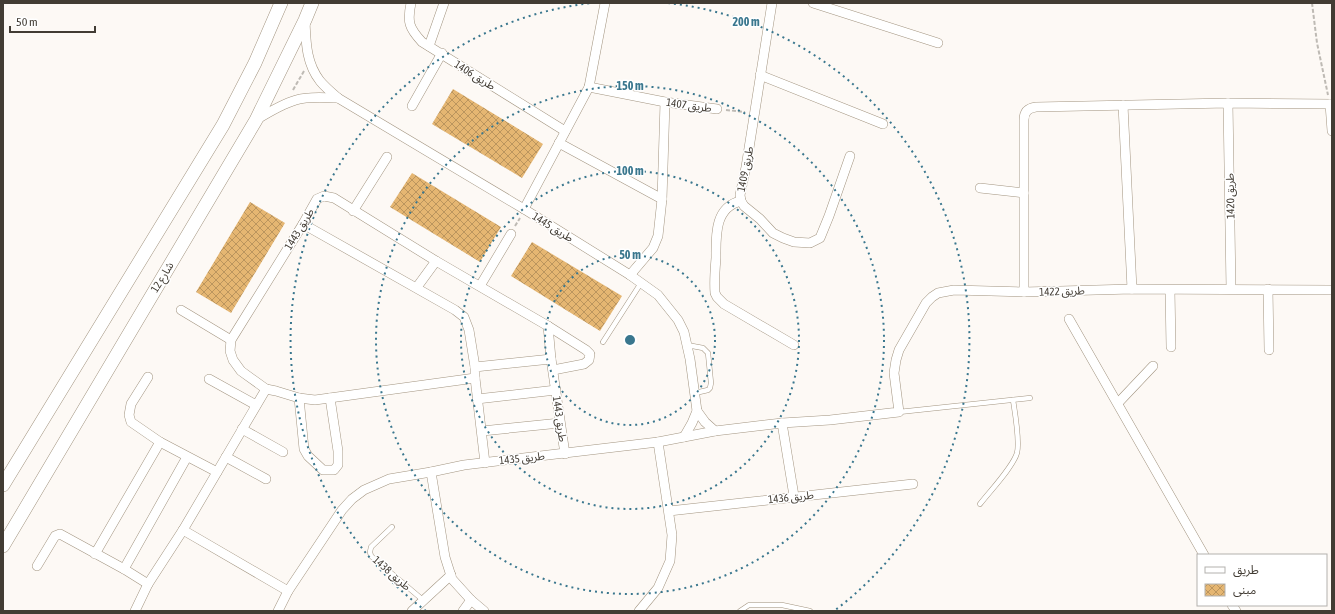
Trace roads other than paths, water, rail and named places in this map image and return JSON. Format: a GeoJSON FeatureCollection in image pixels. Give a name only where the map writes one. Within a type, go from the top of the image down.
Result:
{"type":"FeatureCollection","features":[{"type":"Feature","properties":{"kind":"street"},"geometry":{"type":"LineString","coordinates":[[3,485],[223,125],[254,63],[280,3]]}},
{"type":"Feature","properties":{"kind":"street","name":"شارع 12"},"geometry":{"type":"LineString","coordinates":[[3,546],[256,120],[312,3]]}},
{"type":"Feature","properties":{"kind":"street","name":"طريق 1406"},"geometry":{"type":"LineString","coordinates":[[411,3],[408,15],[413,32],[429,46],[565,131]]}},
{"type":"Feature","properties":{"kind":"street"},"geometry":{"type":"LineString","coordinates":[[429,46],[444,3]]}},
{"type":"Feature","properties":{"kind":"street"},"geometry":{"type":"LineString","coordinates":[[524,209],[589,87],[605,3]]}},
{"type":"Feature","properties":{"kind":"street","name":"طريق 1409"},"geometry":{"type":"LineString","coordinates":[[772,3],[746,167],[740,190],[741,201],[744,206],[760,219],[773,233],[794,242],[810,243],[820,238],[850,156]]}},
{"type":"Feature","properties":{"kind":"street"},"geometry":{"type":"LineString","coordinates":[[813,3],[938,43]]}},
{"type":"Feature","properties":{"kind":"street","name":"طريق 1445"},"geometry":{"type":"LineString","coordinates":[[305,20],[309,61],[320,81],[338,98],[524,209],[641,282],[658,295],[678,320],[684,332],[697,411]]}},
{"type":"Feature","properties":{"kind":"street"},"geometry":{"type":"LineString","coordinates":[[412,106],[442,53]]}},
{"type":"Feature","properties":{"kind":"street"},"geometry":{"type":"LineString","coordinates":[[760,75],[883,124]]}},
{"type":"Feature","properties":{"kind":"street","name":"طريق 1407"},"geometry":{"type":"LineString","coordinates":[[589,87],[665,102],[717,108]]}},
{"type":"Feature","properties":{"kind":"street"},"geometry":{"type":"LineString","coordinates":[[256,120],[286,103],[297,100],[308,98],[338,98]]}},
{"type":"Feature","properties":{"kind":"street"},"geometry":{"type":"LineString","coordinates":[[630,275],[653,248],[658,236],[662,199],[665,102]]}},
{"type":"Feature","properties":{"kind":"street","name":"طريق 1420"},"geometry":{"type":"LineString","coordinates":[[1228,104],[1231,290]]}},
{"type":"Feature","properties":{"kind":"street"},"geometry":{"type":"LineString","coordinates":[[1024,292],[1024,116],[1028,109],[1036,107],[1123,105],[1331,104],[1332,131]]}},
{"type":"Feature","properties":{"kind":"street"},"geometry":{"type":"LineString","coordinates":[[1123,105],[1132,289]]}},
{"type":"Feature","properties":{"kind":"street"},"geometry":{"type":"LineString","coordinates":[[558,143],[662,199]]}},
{"type":"Feature","properties":{"kind":"street"},"geometry":{"type":"LineString","coordinates":[[353,211],[387,157]]}},
{"type":"Feature","properties":{"kind":"street"},"geometry":{"type":"LineString","coordinates":[[980,188],[1024,193]]}},
{"type":"Feature","properties":{"kind":"street","name":"طريق 1443"},"geometry":{"type":"LineString","coordinates":[[231,340],[317,199],[324,196],[334,198],[436,261],[548,326],[551,359],[565,454]]}},
{"type":"Feature","properties":{"kind":"street"},"geometry":{"type":"LineString","coordinates":[[741,201],[726,209],[718,224],[715,293],[724,304],[794,345]]}},
{"type":"Feature","properties":{"kind":"street"},"geometry":{"type":"LineString","coordinates":[[303,224],[417,287],[464,317],[469,330],[485,462]]}},
{"type":"Feature","properties":{"kind":"street"},"geometry":{"type":"LineString","coordinates":[[480,286],[511,234]]}},
{"type":"Feature","properties":{"kind":"street"},"geometry":{"type":"LineString","coordinates":[[417,287],[436,261]]}},
{"type":"Feature","properties":{"kind":"street","name":"طريق 1422"},"geometry":{"type":"LineString","coordinates":[[899,412],[894,373],[900,350],[926,303],[938,293],[954,290],[1024,292],[1132,289],[1332,290]]}},
{"type":"Feature","properties":{"kind":"street"},"geometry":{"type":"LineString","coordinates":[[1268,289],[1269,350]]}},
{"type":"Feature","properties":{"kind":"street"},"geometry":{"type":"LineString","coordinates":[[1170,290],[1171,347]]}},
{"type":"Feature","properties":{"kind":"street"},"geometry":{"type":"LineString","coordinates":[[181,310],[231,340],[230,351],[233,360],[241,371],[266,389],[299,398],[315,400],[475,378]]}},
{"type":"Feature","properties":{"kind":"street"},"geometry":{"type":"LineString","coordinates":[[1069,319],[1203,554]]}},
{"type":"Feature","properties":{"kind":"street"},"geometry":{"type":"LineString","coordinates":[[548,326],[590,354],[589,360],[584,364],[553,370]]}},
{"type":"Feature","properties":{"kind":"street"},"geometry":{"type":"LineString","coordinates":[[474,367],[551,359]]}},
{"type":"Feature","properties":{"kind":"street"},"geometry":{"type":"LineString","coordinates":[[1118,403],[1153,366]]}},
{"type":"Feature","properties":{"kind":"street"},"geometry":{"type":"LineString","coordinates":[[148,377],[130,404],[129,415],[131,422],[160,442],[217,472]]}},
{"type":"Feature","properties":{"kind":"street"},"geometry":{"type":"LineString","coordinates":[[209,379],[256,406]]}},
{"type":"Feature","properties":{"kind":"street"},"geometry":{"type":"LineString","coordinates":[[135,611],[148,584],[183,530],[266,389]]}},
{"type":"Feature","properties":{"kind":"street"},"geometry":{"type":"LineString","coordinates":[[477,399],[556,390]]}},
{"type":"Feature","properties":{"kind":"street"},"geometry":{"type":"LineString","coordinates":[[299,398],[304,449],[314,462],[323,470],[329,471],[334,470],[338,465],[338,451],[330,398]]}},
{"type":"Feature","properties":{"kind":"street"},"geometry":{"type":"LineString","coordinates":[[697,411],[705,422],[715,431]]}},
{"type":"Feature","properties":{"kind":"street"},"geometry":{"type":"LineString","coordinates":[[684,437],[692,424],[697,411]]}},
{"type":"Feature","properties":{"kind":"street","name":"طريق 1435"},"geometry":{"type":"LineString","coordinates":[[278,611],[288,591],[342,510],[352,499],[364,490],[389,479],[464,465],[658,442],[715,431],[782,422],[830,420],[899,412]]}},
{"type":"Feature","properties":{"kind":"street"},"geometry":{"type":"LineString","coordinates":[[482,431],[560,422]]}},
{"type":"Feature","properties":{"kind":"street"},"geometry":{"type":"LineString","coordinates":[[782,422],[794,496]]}},
{"type":"Feature","properties":{"kind":"street"},"geometry":{"type":"LineString","coordinates":[[242,429],[283,452]]}},
{"type":"Feature","properties":{"kind":"street"},"geometry":{"type":"LineString","coordinates":[[95,554],[160,442]]}},
{"type":"Feature","properties":{"kind":"street"},"geometry":{"type":"LineString","coordinates":[[639,611],[658,588],[670,561],[672,535],[658,442]]}},
{"type":"Feature","properties":{"kind":"street"},"geometry":{"type":"LineString","coordinates":[[124,569],[187,457]]}},
{"type":"Feature","properties":{"kind":"street"},"geometry":{"type":"LineString","coordinates":[[226,457],[266,479]]}},
{"type":"Feature","properties":{"kind":"street"},"geometry":{"type":"LineString","coordinates":[[431,472],[445,557],[452,579],[471,600],[484,611]]}},
{"type":"Feature","properties":{"kind":"street","name":"طريق 1436"},"geometry":{"type":"LineString","coordinates":[[669,511],[913,484]]}},
{"type":"Feature","properties":{"kind":"street"},"geometry":{"type":"LineString","coordinates":[[183,530],[288,591]]}},
{"type":"Feature","properties":{"kind":"street"},"geometry":{"type":"LineString","coordinates":[[37,566],[55,536],[60,534],[148,584]]}},
{"type":"Feature","properties":{"kind":"street"},"geometry":{"type":"LineString","coordinates":[[412,611],[451,575]]}},
{"type":"Feature","properties":{"kind":"street"},"geometry":{"type":"LineString","coordinates":[[463,611],[471,600]]}},
{"type":"Feature","properties":{"kind":"lane"},"geometry":{"type":"LineString","coordinates":[[603,342],[641,282]]}},
{"type":"Feature","properties":{"kind":"lane"},"geometry":{"type":"LineString","coordinates":[[687,345],[703,348],[706,350],[708,355],[711,386],[708,390],[695,393]]}},
{"type":"Feature","properties":{"kind":"lane"},"geometry":{"type":"LineString","coordinates":[[899,412],[1030,398]]}},
{"type":"Feature","properties":{"kind":"lane"},"geometry":{"type":"LineString","coordinates":[[980,504],[1012,464],[1016,454],[1017,444],[1013,400]]}},
{"type":"Feature","properties":{"kind":"lane","name":"طريق 1438"},"geometry":{"type":"LineString","coordinates":[[392,527],[371,547],[371,556],[423,600]]}},
{"type":"Feature","properties":{"kind":"lane"},"geometry":{"type":"LineString","coordinates":[[740,611],[749,605],[782,605],[810,611]]}}]}
